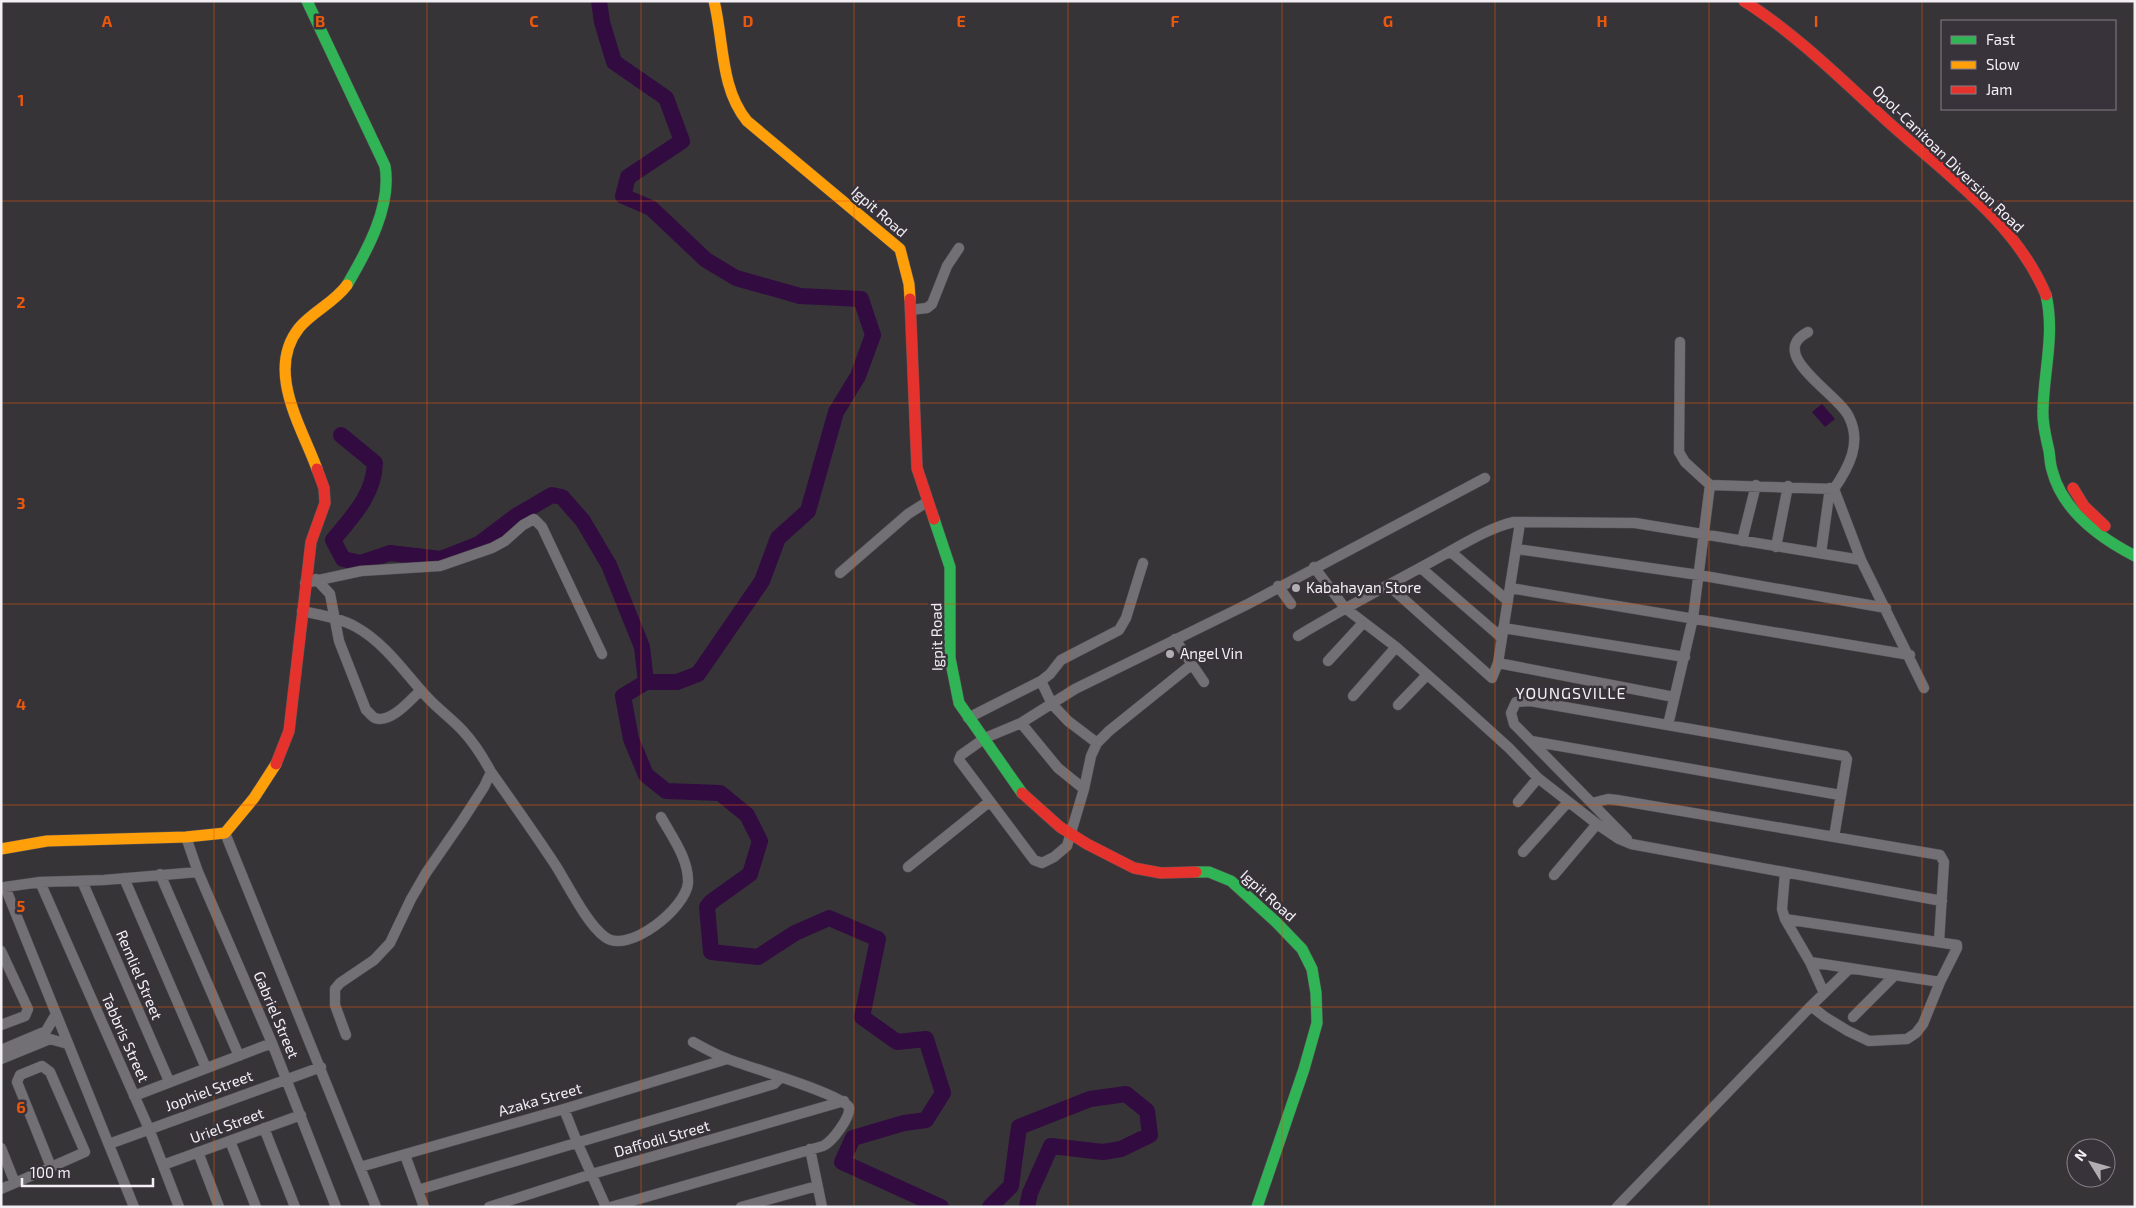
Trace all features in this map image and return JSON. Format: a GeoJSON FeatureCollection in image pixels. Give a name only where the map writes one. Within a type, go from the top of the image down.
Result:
{"type":"FeatureCollection","features":[{"type":"Feature","properties":{"kind":"street"},"geometry":{"type":"LineString","coordinates":[[1,849],[47,841],[186,837],[225,833],[280,758],[286,744],[302,611],[311,581],[311,542],[313,533],[323,517],[325,494],[308,443],[288,394],[285,374],[287,359],[296,332],[305,320],[341,293],[350,282],[385,200],[388,178],[385,166],[307,1]]}},
{"type":"Feature","properties":{"kind":"street","name":"Igpit Road"},"geometry":{"type":"LineString","coordinates":[[714,1],[720,20],[727,72],[734,104],[738,110],[747,121],[885,234],[900,249],[907,270],[916,460],[920,481],[950,567],[950,658],[959,703],[968,718],[985,738],[1019,790],[1071,834],[1134,868],[1161,873],[1209,872],[1219,875],[1231,881],[1276,922],[1302,949],[1313,977],[1316,994],[1317,1023],[1304,1069],[1257,1207]]}},
{"type":"Feature","properties":{"kind":"street","name":"Opol-Canitoan Diversion Road"},"geometry":{"type":"LineString","coordinates":[[1744,1],[1784,30],[1853,90],[2008,233],[2029,262],[2041,284],[2047,307],[2051,347],[2042,406],[2044,431],[2052,471],[2076,514],[2117,548],[2135,556]]}},
{"type":"Feature","properties":{"kind":"street","name":"Opol-Canitoan Diversion Road"},"geometry":{"type":"LineString","coordinates":[[1764,1],[1859,82],[2016,227],[2038,257],[2059,310],[2060,349],[2053,406],[2054,436],[2059,458],[2068,479],[2084,506],[2103,524],[2135,544]]}},
{"type":"Feature","properties":{"kind":"street"},"geometry":{"type":"LineString","coordinates":[[910,310],[927,308],[932,304],[947,266],[959,248]]}},
{"type":"Feature","properties":{"kind":"street"},"geometry":{"type":"LineString","coordinates":[[1808,332],[1802,335],[1796,342],[1794,350],[1796,359],[1802,369],[1844,408],[1850,418],[1854,449],[1845,473],[1832,488],[1821,553]]}},
{"type":"Feature","properties":{"kind":"street"},"geometry":{"type":"LineString","coordinates":[[1680,342],[1679,452],[1686,462],[1710,485],[1832,488]]}},
{"type":"Feature","properties":{"kind":"street"},"geometry":{"type":"LineString","coordinates":[[1191,665],[1109,731],[1097,743],[1091,756],[1071,834],[1064,850],[1042,863],[1037,862],[958,760],[960,755],[985,738],[1021,723],[1075,689],[1248,604],[1278,586],[1485,478]]}},
{"type":"Feature","properties":{"kind":"street"},"geometry":{"type":"LineString","coordinates":[[1668,725],[1693,618],[1710,485]]}},
{"type":"Feature","properties":{"kind":"street"},"geometry":{"type":"LineString","coordinates":[[1742,541],[1756,485]]}},
{"type":"Feature","properties":{"kind":"street"},"geometry":{"type":"LineString","coordinates":[[1776,547],[1788,486]]}},
{"type":"Feature","properties":{"kind":"street"},"geometry":{"type":"LineString","coordinates":[[1832,488],[1861,560],[1910,655],[1924,688]]}},
{"type":"Feature","properties":{"kind":"street"},"geometry":{"type":"LineString","coordinates":[[840,573],[908,514],[927,502]]}},
{"type":"Feature","properties":{"kind":"street"},"geometry":{"type":"LineString","coordinates":[[311,581],[360,572],[440,566],[492,548],[534,519],[542,527],[602,654]]}},
{"type":"Feature","properties":{"kind":"street"},"geometry":{"type":"LineString","coordinates":[[1298,636],[1345,608],[1507,524],[1621,522],[1861,560]]}},
{"type":"Feature","properties":{"kind":"street"},"geometry":{"type":"LineString","coordinates":[[1388,585],[1489,677],[1493,677],[1498,663],[1520,523]]}},
{"type":"Feature","properties":{"kind":"street"},"geometry":{"type":"LineString","coordinates":[[1517,549],[1699,575],[1886,608]]}},
{"type":"Feature","properties":{"kind":"street"},"geometry":{"type":"LineString","coordinates":[[1450,552],[1508,601]]}},
{"type":"Feature","properties":{"kind":"street"},"geometry":{"type":"LineString","coordinates":[[968,718],[1040,681],[1050,674],[1061,660],[1119,630],[1126,618],[1143,563]]}},
{"type":"Feature","properties":{"kind":"street"},"geometry":{"type":"LineString","coordinates":[[1314,567],[1345,608],[1396,647],[1427,674],[1509,748],[1538,778],[1619,839],[1631,844],[1942,901]]}},
{"type":"Feature","properties":{"kind":"street"},"geometry":{"type":"LineString","coordinates":[[1421,568],[1502,633],[1684,657]]}},
{"type":"Feature","properties":{"kind":"street"},"geometry":{"type":"LineString","coordinates":[[311,581],[330,594],[340,641],[366,710],[376,718],[387,719],[403,708],[421,690]]}},
{"type":"Feature","properties":{"kind":"street"},"geometry":{"type":"LineString","coordinates":[[1278,586],[1290,604]]}},
{"type":"Feature","properties":{"kind":"street"},"geometry":{"type":"LineString","coordinates":[[1510,588],[1910,655]]}},
{"type":"Feature","properties":{"kind":"street"},"geometry":{"type":"LineString","coordinates":[[302,611],[335,618],[367,634],[393,657],[421,690],[464,731],[547,852],[591,921],[611,941],[634,939],[669,914],[683,899],[688,883],[684,858],[661,817]]}},
{"type":"Feature","properties":{"kind":"street"},"geometry":{"type":"LineString","coordinates":[[1328,661],[1363,623]]}},
{"type":"Feature","properties":{"kind":"street"},"geometry":{"type":"LineString","coordinates":[[1176,639],[1191,665],[1204,682]]}},
{"type":"Feature","properties":{"kind":"street"},"geometry":{"type":"LineString","coordinates":[[1353,696],[1396,647]]}},
{"type":"Feature","properties":{"kind":"street"},"geometry":{"type":"LineString","coordinates":[[1498,663],[1674,697]]}},
{"type":"Feature","properties":{"kind":"street"},"geometry":{"type":"LineString","coordinates":[[1398,705],[1427,674]]}},
{"type":"Feature","properties":{"kind":"street"},"geometry":{"type":"LineString","coordinates":[[1040,681],[1052,704],[1068,721],[1097,743]]}},
{"type":"Feature","properties":{"kind":"street"},"geometry":{"type":"LineString","coordinates":[[1631,844],[1514,724],[1512,718],[1513,707],[1521,701],[1530,701],[1845,756],[1834,837]]}},
{"type":"Feature","properties":{"kind":"street"},"geometry":{"type":"LineString","coordinates":[[1021,723],[1058,768],[1084,789]]}},
{"type":"Feature","properties":{"kind":"street"},"geometry":{"type":"LineString","coordinates":[[1530,741],[1840,795]]}},
{"type":"Feature","properties":{"kind":"street"},"geometry":{"type":"LineString","coordinates":[[346,1035],[335,1005],[335,989],[340,982],[374,960],[390,943],[410,899],[426,872],[484,788],[491,772]]}},
{"type":"Feature","properties":{"kind":"street"},"geometry":{"type":"LineString","coordinates":[[1518,802],[1538,778]]}},
{"type":"Feature","properties":{"kind":"street"},"geometry":{"type":"LineString","coordinates":[[1592,803],[1617,800],[1940,854],[1944,862],[1939,942]]}},
{"type":"Feature","properties":{"kind":"street"},"geometry":{"type":"LineString","coordinates":[[908,867],[989,802]]}},
{"type":"Feature","properties":{"kind":"street"},"geometry":{"type":"LineString","coordinates":[[1523,852],[1568,802]]}},
{"type":"Feature","properties":{"kind":"street"},"geometry":{"type":"LineString","coordinates":[[1554,875],[1597,824]]}},
{"type":"Feature","properties":{"kind":"street"},"geometry":{"type":"LineString","coordinates":[[225,833],[376,1207]]}},
{"type":"Feature","properties":{"kind":"street","name":"Gabriel Street"},"geometry":{"type":"LineString","coordinates":[[186,837],[198,872],[272,1043],[336,1207]]}},
{"type":"Feature","properties":{"kind":"street"},"geometry":{"type":"LineString","coordinates":[[5,887],[40,882],[82,881],[198,872]]}},
{"type":"Feature","properties":{"kind":"street"},"geometry":{"type":"LineString","coordinates":[[1785,873],[1782,909],[1785,919],[1810,962],[1824,993]]}},
{"type":"Feature","properties":{"kind":"street"},"geometry":{"type":"LineString","coordinates":[[160,874],[239,1056]]}},
{"type":"Feature","properties":{"kind":"street"},"geometry":{"type":"LineString","coordinates":[[1,876],[134,1207]]}},
{"type":"Feature","properties":{"kind":"street"},"geometry":{"type":"LineString","coordinates":[[124,878],[206,1068]]}},
{"type":"Feature","properties":{"kind":"street","name":"Remliel Street"},"geometry":{"type":"LineString","coordinates":[[82,881],[169,1081]]}},
{"type":"Feature","properties":{"kind":"street","name":"Tabbris Street"},"geometry":{"type":"LineString","coordinates":[[40,882],[150,1129],[180,1207]]}},
{"type":"Feature","properties":{"kind":"street"},"geometry":{"type":"LineString","coordinates":[[1785,919],[1953,943],[1957,948],[1940,982],[1923,1024],[1916,1033],[1907,1039],[1870,1042],[1848,1032],[1811,1006]]}},
{"type":"Feature","properties":{"kind":"street"},"geometry":{"type":"LineString","coordinates":[[1,952],[28,1009],[25,1016],[1,1025]]}},
{"type":"Feature","properties":{"kind":"street"},"geometry":{"type":"LineString","coordinates":[[1810,962],[1940,982]]}},
{"type":"Feature","properties":{"kind":"street"},"geometry":{"type":"LineString","coordinates":[[1617,1207],[1850,968]]}},
{"type":"Feature","properties":{"kind":"street"},"geometry":{"type":"LineString","coordinates":[[1853,1017],[1894,976]]}},
{"type":"Feature","properties":{"kind":"street"},"geometry":{"type":"LineString","coordinates":[[1,1059],[48,1035],[56,1014]]}},
{"type":"Feature","properties":{"kind":"street"},"geometry":{"type":"LineString","coordinates":[[1,1050],[48,1035],[68,1044]]}},
{"type":"Feature","properties":{"kind":"street"},"geometry":{"type":"LineString","coordinates":[[611,1207],[827,1144],[833,1139],[850,1110],[844,1101],[770,1072],[727,1059],[693,1042]]}},
{"type":"Feature","properties":{"kind":"street"},"geometry":{"type":"LineString","coordinates":[[134,1096],[272,1043]]}},
{"type":"Feature","properties":{"kind":"street","name":"Azaka Street"},"geometry":{"type":"LineString","coordinates":[[360,1168],[564,1109],[727,1059]]}},
{"type":"Feature","properties":{"kind":"street"},"geometry":{"type":"LineString","coordinates":[[1,1189],[16,1183],[85,1152],[50,1072],[42,1066],[20,1075],[17,1082],[51,1167]]}},
{"type":"Feature","properties":{"kind":"street","name":"Jophiel Street"},"geometry":{"type":"LineString","coordinates":[[109,1144],[321,1068]]}},
{"type":"Feature","properties":{"kind":"street"},"geometry":{"type":"LineString","coordinates":[[418,1190],[774,1084],[780,1077]]}},
{"type":"Feature","properties":{"kind":"street","name":"Daffodil Street"},"geometry":{"type":"LineString","coordinates":[[489,1207],[592,1174],[844,1101]]}},
{"type":"Feature","properties":{"kind":"street"},"geometry":{"type":"LineString","coordinates":[[564,1109],[606,1207]]}},
{"type":"Feature","properties":{"kind":"street","name":"Uriel Street"},"geometry":{"type":"LineString","coordinates":[[163,1165],[301,1115]]}},
{"type":"Feature","properties":{"kind":"street"},"geometry":{"type":"LineString","coordinates":[[264,1128],[295,1207]]}},
{"type":"Feature","properties":{"kind":"street"},"geometry":{"type":"LineString","coordinates":[[230,1140],[256,1207]]}},
{"type":"Feature","properties":{"kind":"street"},"geometry":{"type":"LineString","coordinates":[[1,1148],[16,1183]]}},
{"type":"Feature","properties":{"kind":"street"},"geometry":{"type":"LineString","coordinates":[[810,1149],[822,1207]]}},
{"type":"Feature","properties":{"kind":"street"},"geometry":{"type":"LineString","coordinates":[[198,1152],[219,1207]]}},
{"type":"Feature","properties":{"kind":"street"},"geometry":{"type":"LineString","coordinates":[[405,1155],[424,1207]]}},
{"type":"Feature","properties":{"kind":"street"},"geometry":{"type":"LineString","coordinates":[[741,1207],[817,1186]]}},
{"type":"Feature","properties":{"kind":"shaded area"},"geometry":{"type":"Polygon","coordinates":[[[1822,404],[1835,419],[1825,427],[1812,412],[1822,404]]]}},
{"type":"Feature","properties":{"kind":"waterway"},"geometry":{"type":"LineString","coordinates":[[599,1],[602,22],[614,62],[666,98],[682,141],[628,177],[623,196],[651,208],[706,260],[736,278],[800,296],[861,299],[873,335],[858,376],[836,412],[808,511],[778,538],[762,581],[698,674],[677,682],[646,682],[623,696],[631,739],[646,775],[666,791],[720,793],[747,815],[760,841],[750,874],[711,902],[707,907],[711,952],[758,957],[795,933],[829,918],[878,939],[862,1017],[897,1042],[926,1039],[943,1093],[926,1120],[904,1123],[853,1138],[842,1162],[941,1207]]}},
{"type":"Feature","properties":{"kind":"waterway"},"geometry":{"type":"LineString","coordinates":[[341,435],[375,463],[371,485],[361,505],[333,540],[343,559],[360,563],[390,553],[441,559],[479,544],[516,516],[552,495],[562,497],[583,521],[609,565],[642,647],[646,682]]}},
{"type":"Feature","properties":{"kind":"waterway"},"geometry":{"type":"LineString","coordinates":[[990,1207],[1011,1186],[1019,1127],[1090,1099],[1126,1094],[1147,1111],[1150,1135],[1121,1149],[1103,1152],[1051,1146],[1030,1193],[1027,1207]]}},
{"type":"Feature","properties":{"kind":"traffic: fast"},"geometry":{"type":"LineString","coordinates":[[307,1],[385,166],[385,197],[376,228],[347,285]]}},
{"type":"Feature","properties":{"kind":"traffic: fast"},"geometry":{"type":"LineString","coordinates":[[2046,295],[2049,338],[2043,415],[2052,470],[2064,498],[2073,510],[2109,541],[2135,556]]}},
{"type":"Feature","properties":{"kind":"traffic: fast"},"geometry":{"type":"LineString","coordinates":[[934,519],[950,567],[950,658],[959,703],[1022,793]]}},
{"type":"Feature","properties":{"kind":"traffic: fast"},"geometry":{"type":"LineString","coordinates":[[1196,872],[1209,872],[1231,881],[1276,922],[1302,949],[1312,969],[1316,993],[1317,1023],[1304,1069],[1257,1207]]}},
{"type":"Feature","properties":{"kind":"traffic: slow"},"geometry":{"type":"LineString","coordinates":[[714,1],[727,79],[738,108],[747,121],[900,249],[909,284],[910,299]]}},
{"type":"Feature","properties":{"kind":"traffic: slow"},"geometry":{"type":"LineString","coordinates":[[317,469],[290,399],[285,362],[289,345],[299,328],[336,297],[347,285]]}},
{"type":"Feature","properties":{"kind":"traffic: slow"},"geometry":{"type":"LineString","coordinates":[[1,849],[47,841],[186,837],[225,833],[254,798],[276,764]]}},
{"type":"Feature","properties":{"kind":"traffic: jam"},"geometry":{"type":"LineString","coordinates":[[1744,1],[1800,42],[1976,200],[2016,244],[2033,269],[2046,295]]}},
{"type":"Feature","properties":{"kind":"traffic: jam"},"geometry":{"type":"LineString","coordinates":[[910,299],[917,468],[934,519]]}},
{"type":"Feature","properties":{"kind":"traffic: jam"},"geometry":{"type":"LineString","coordinates":[[276,764],[289,731],[311,542],[325,503],[324,488],[317,469]]}},
{"type":"Feature","properties":{"kind":"traffic: jam"},"geometry":{"type":"LineString","coordinates":[[2073,488],[2084,506],[2105,526]]}},
{"type":"Feature","properties":{"kind":"traffic: jam"},"geometry":{"type":"LineString","coordinates":[[1022,793],[1060,827],[1087,844],[1134,868],[1161,873],[1196,872]]}},
{"type":"Feature","properties":{"kind":"place","name":"Kabahayan Store"},"geometry":{"type":"Point","coordinates":[1296,588]}},
{"type":"Feature","properties":{"kind":"place","name":"Angel Vin"},"geometry":{"type":"Point","coordinates":[1170,654]}},
{"type":"Feature","properties":{"kind":"district","name":"YOUNGSVILLE"},"geometry":{"type":"Point","coordinates":[1571,693]}}]}
